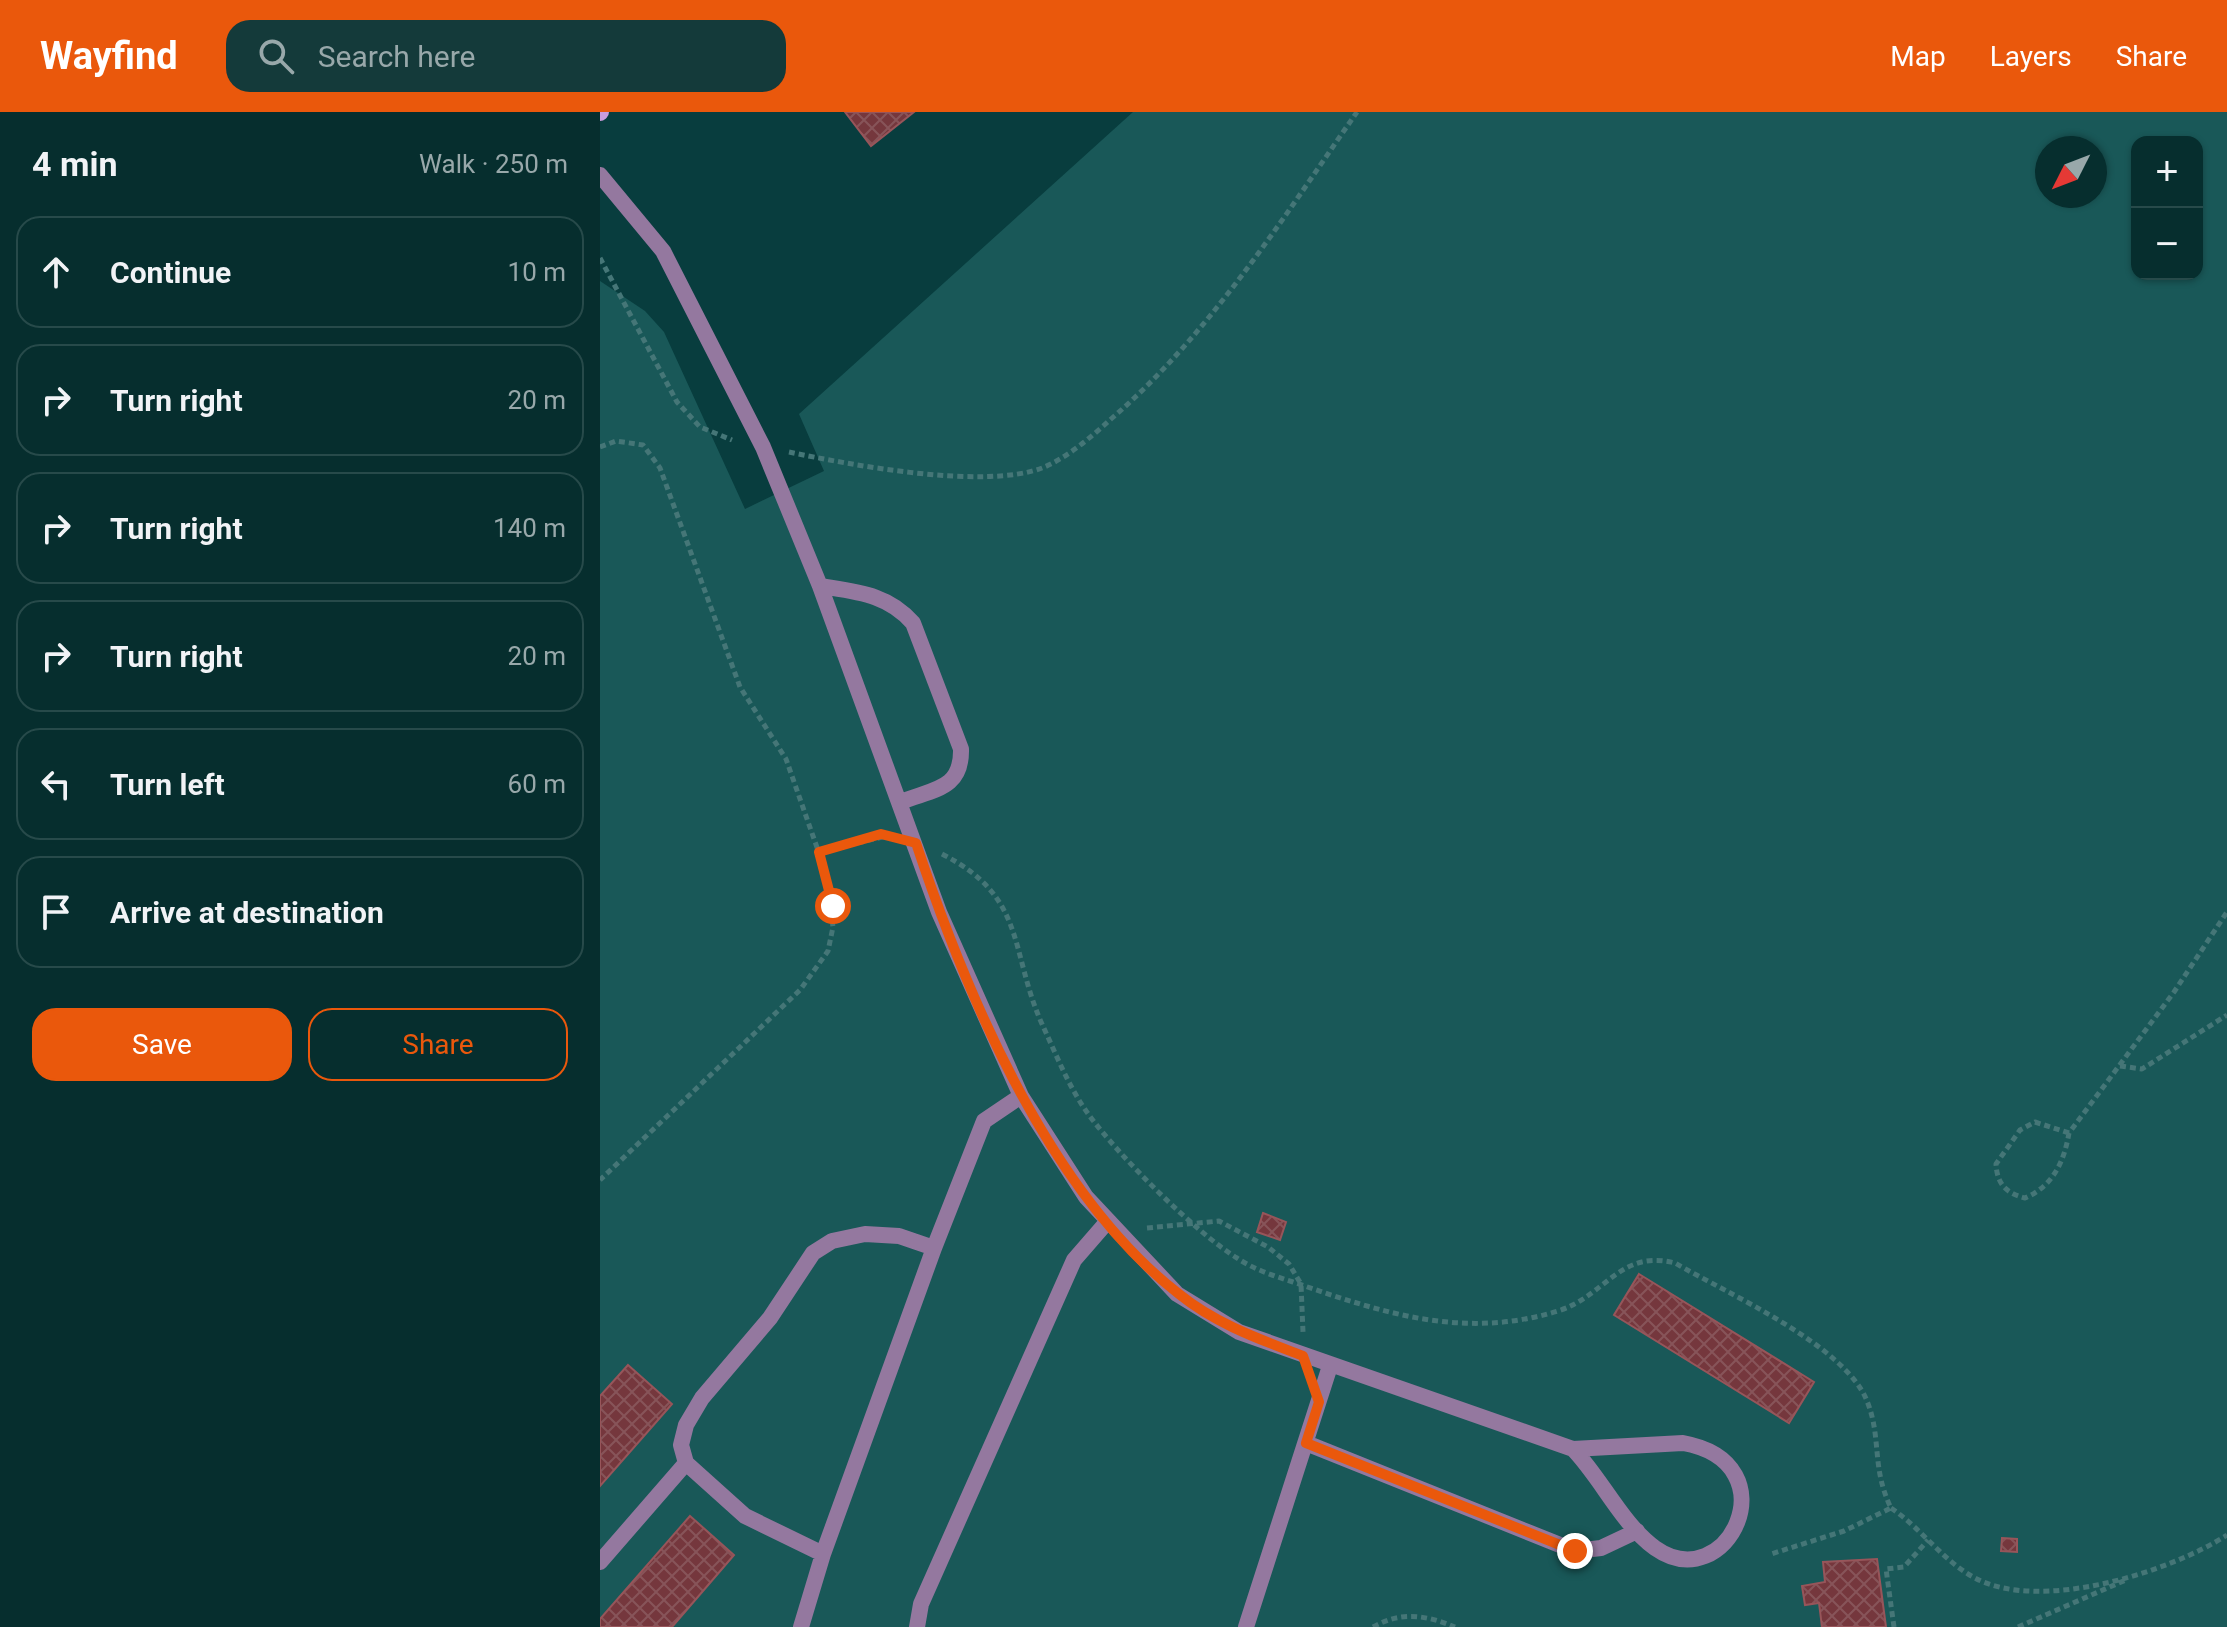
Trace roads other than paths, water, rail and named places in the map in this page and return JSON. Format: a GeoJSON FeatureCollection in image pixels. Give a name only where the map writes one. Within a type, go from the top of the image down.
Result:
{"type":"FeatureCollection","features":[{"type":"Feature","properties":{"kind":"lane"},"geometry":{"type":"LineString","coordinates":[[600,175],[663,251],[763,447],[820,586],[939,912],[1021,1096],[1061,1162],[1112,1227],[1177,1294],[1239,1332],[1573,1449],[1683,1443],[1715,1452],[1735,1473],[1741,1488],[1742,1513],[1730,1536],[1710,1553],[1684,1559],[1668,1556],[1637,1531],[1573,1449]]}},
{"type":"Feature","properties":{"kind":"lane"},"geometry":{"type":"LineString","coordinates":[[820,586],[870,594],[899,606],[913,623],[961,749],[961,768],[956,778],[901,802]]}},
{"type":"Feature","properties":{"kind":"lane"},"geometry":{"type":"LineString","coordinates":[[801,1627],[823,1554],[934,1248],[984,1121],[1021,1096]]}},
{"type":"Feature","properties":{"kind":"lane"},"geometry":{"type":"LineString","coordinates":[[917,1627],[921,1604],[1074,1260],[1112,1227]]}},
{"type":"Feature","properties":{"kind":"lane"},"geometry":{"type":"LineString","coordinates":[[823,1554],[783,1538],[745,1516],[686,1463],[681,1445],[686,1425],[702,1398],[770,1318],[813,1253],[832,1241],[887,1233],[934,1248]]}},
{"type":"Feature","properties":{"kind":"lane"},"geometry":{"type":"LineString","coordinates":[[1246,1627],[1330,1366]]}},
{"type":"Feature","properties":{"kind":"lane"},"geometry":{"type":"LineString","coordinates":[[1306,1443],[1575,1551],[1601,1548],[1637,1531]]}},
{"type":"Feature","properties":{"kind":"lane"},"geometry":{"type":"LineString","coordinates":[[600,1562],[686,1463]]}}]}
